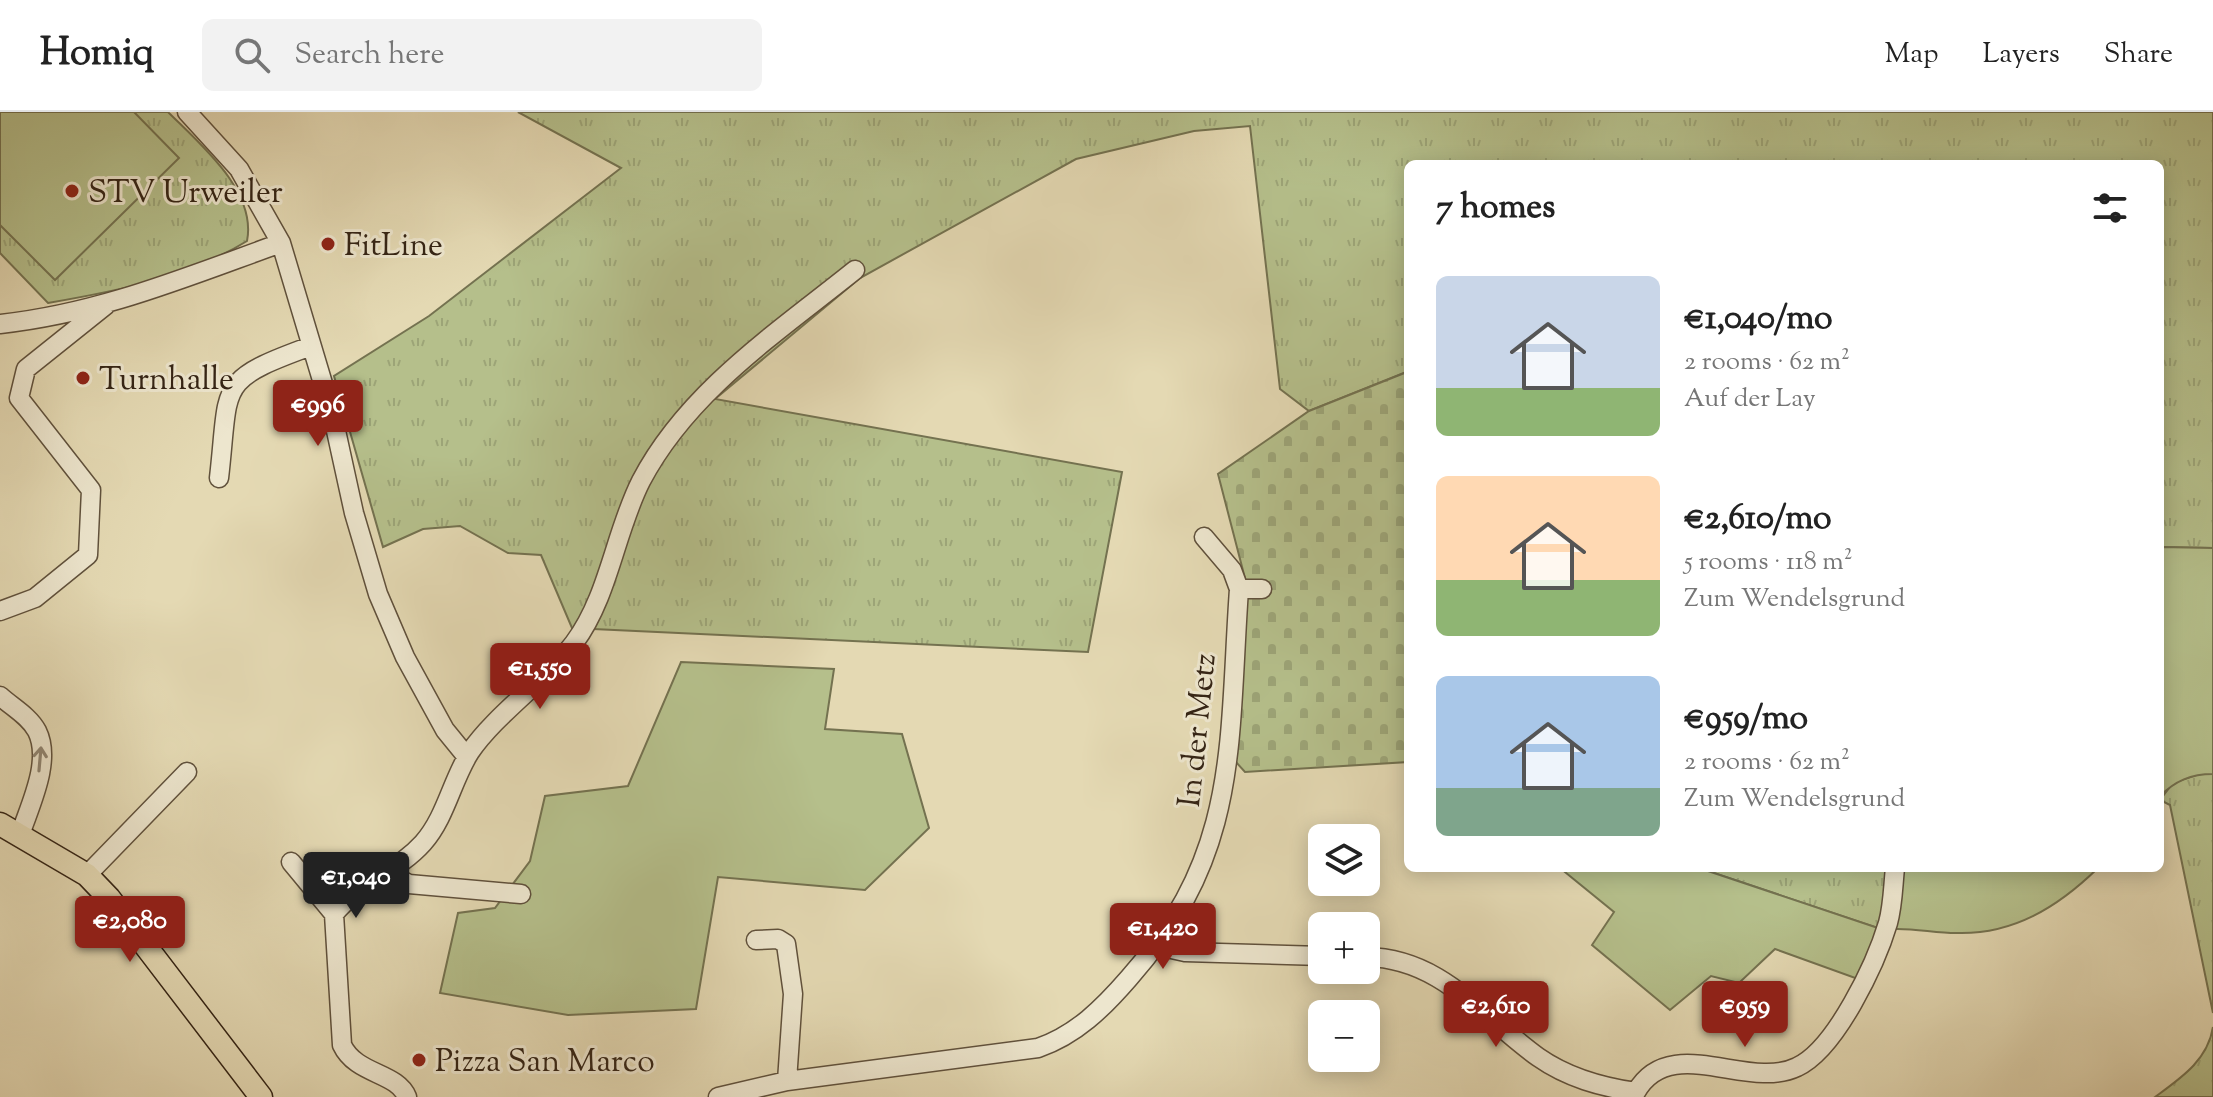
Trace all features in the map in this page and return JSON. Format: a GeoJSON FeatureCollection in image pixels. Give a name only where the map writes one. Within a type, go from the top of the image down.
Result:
{"type":"FeatureCollection","features":[{"type":"Feature","properties":{"kind":"main road"},"geometry":{"type":"LineString","coordinates":[[10,830],[87,875],[109,898],[261,1097]]}},
{"type":"Feature","properties":{"kind":"street"},"geometry":{"type":"LineString","coordinates":[[187,112],[239,169],[281,243],[333,417],[354,513],[378,594],[405,657],[445,730],[459,751],[467,757]]}},
{"type":"Feature","properties":{"kind":"street"},"geometry":{"type":"LineString","coordinates":[[0,324],[54,318],[155,291],[281,243]]}},
{"type":"Feature","properties":{"kind":"street"},"geometry":{"type":"LineString","coordinates":[[334,914],[363,885],[386,872],[426,840],[467,757],[577,640],[597,599],[641,481],[673,433],[715,384],[855,270]]}},
{"type":"Feature","properties":{"kind":"street"},"geometry":{"type":"LineString","coordinates":[[0,611],[35,598],[88,555],[91,490],[19,398],[26,369],[106,305]]}},
{"type":"Feature","properties":{"kind":"street"},"geometry":{"type":"LineString","coordinates":[[219,478],[229,391],[238,377],[263,363],[311,346]]}},
{"type":"Feature","properties":{"kind":"street"},"geometry":{"type":"LineString","coordinates":[[1204,537],[1232,570],[1239,589],[1262,589]]}},
{"type":"Feature","properties":{"kind":"street","name":"In der Metz"},"geometry":{"type":"LineString","coordinates":[[718,1097],[787,1081],[1038,1048],[1062,1040],[1119,989],[1158,946],[1201,871],[1222,806],[1239,589]]}},
{"type":"Feature","properties":{"kind":"street"},"geometry":{"type":"LineString","coordinates":[[0,696],[25,716],[37,731],[42,750],[37,783],[10,830]]}},
{"type":"Feature","properties":{"kind":"street"},"geometry":{"type":"LineString","coordinates":[[87,875],[187,772]]}},
{"type":"Feature","properties":{"kind":"street"},"geometry":{"type":"LineString","coordinates":[[291,862],[334,914],[342,1045],[350,1059],[400,1086],[407,1097]]}},
{"type":"Feature","properties":{"kind":"street"},"geometry":{"type":"LineString","coordinates":[[386,872],[409,884],[521,894]]}},
{"type":"Feature","properties":{"kind":"street"},"geometry":{"type":"LineString","coordinates":[[1380,957],[1391,957],[1426,969],[1461,991],[1539,1058],[1600,1087],[1636,1092],[1643,1080],[1681,1064],[1770,1073],[1797,1067],[1827,1041],[1864,981],[1888,923],[1894,872]]}},
{"type":"Feature","properties":{"kind":"street"},"geometry":{"type":"LineString","coordinates":[[756,940],[778,939],[786,944],[792,972],[787,1081]]}},
{"type":"Feature","properties":{"kind":"street"},"geometry":{"type":"LineString","coordinates":[[1158,946],[1185,952],[1308,956]]}},
{"type":"Feature","properties":{"kind":"green space"},"geometry":{"type":"Polygon","coordinates":[[[0,112],[168,112],[210,154],[235,187],[248,222],[247,241],[176,274],[48,303],[0,253],[0,112]]]}},
{"type":"Feature","properties":{"kind":"green space","name":"STV Urweiler"},"geometry":{"type":"Polygon","coordinates":[[[0,112],[134,112],[179,158],[55,280],[0,225],[0,112]]]}},
{"type":"Feature","properties":{"kind":"green space"},"geometry":{"type":"Polygon","coordinates":[[[518,112],[2213,112],[2213,548],[2164,547],[2164,160],[1404,160],[1404,373],[1309,411],[1280,389],[1250,126],[1194,131],[1076,159],[860,278],[715,399],[1122,472],[1088,652],[572,628],[541,555],[508,553],[460,526],[423,529],[383,547],[334,376],[429,316],[621,168],[518,112]]]}},
{"type":"Feature","properties":{"kind":"green space"},"geometry":{"type":"Polygon","coordinates":[[[1404,373],[1404,762],[1245,772],[1235,761],[1247,586],[1218,474],[1309,411],[1404,373]]]}},
{"type":"Feature","properties":{"kind":"green space"},"geometry":{"type":"Polygon","coordinates":[[[2164,547],[2213,548],[2213,774],[2184,779],[2164,793],[2164,547]]]}},
{"type":"Feature","properties":{"kind":"green space"},"geometry":{"type":"Polygon","coordinates":[[[681,662],[834,669],[825,729],[902,734],[929,828],[865,890],[718,877],[696,1009],[568,1015],[440,993],[458,913],[495,908],[530,861],[545,796],[628,786],[681,662]]]}},
{"type":"Feature","properties":{"kind":"green space"},"geometry":{"type":"Polygon","coordinates":[[[2199,774],[2213,774],[2213,1013],[2170,805],[2164,802],[2164,795],[2173,783],[2199,774]]]}},
{"type":"Feature","properties":{"kind":"green space"},"geometry":{"type":"Polygon","coordinates":[[[1565,872],[1711,872],[1881,929],[1858,979],[1775,949],[1739,983],[1711,976],[1670,1010],[1592,945],[1614,912],[1565,872]]]}},
{"type":"Feature","properties":{"kind":"green space"},"geometry":{"type":"Polygon","coordinates":[[[1711,872],[1889,872],[1881,929],[1711,872]]]}},
{"type":"Feature","properties":{"kind":"green space"},"geometry":{"type":"Polygon","coordinates":[[[1900,872],[2094,872],[2051,906],[2015,924],[1956,933],[1893,929],[1900,872]]]}},
{"type":"Feature","properties":{"kind":"green space"},"geometry":{"type":"Polygon","coordinates":[[[2213,1027],[2213,1097],[2155,1097],[2199,1059],[2213,1027]]]}},
{"type":"Feature","properties":{"kind":"place","name":"STV Urweiler"},"geometry":{"type":"Point","coordinates":[72,191]}},
{"type":"Feature","properties":{"kind":"place","name":"FitLine"},"geometry":{"type":"Point","coordinates":[328,244]}},
{"type":"Feature","properties":{"kind":"place","name":"Turnhalle"},"geometry":{"type":"Point","coordinates":[83,378]}},
{"type":"Feature","properties":{"kind":"place","name":"Pizza San Marco"},"geometry":{"type":"Point","coordinates":[419,1060]}}]}
